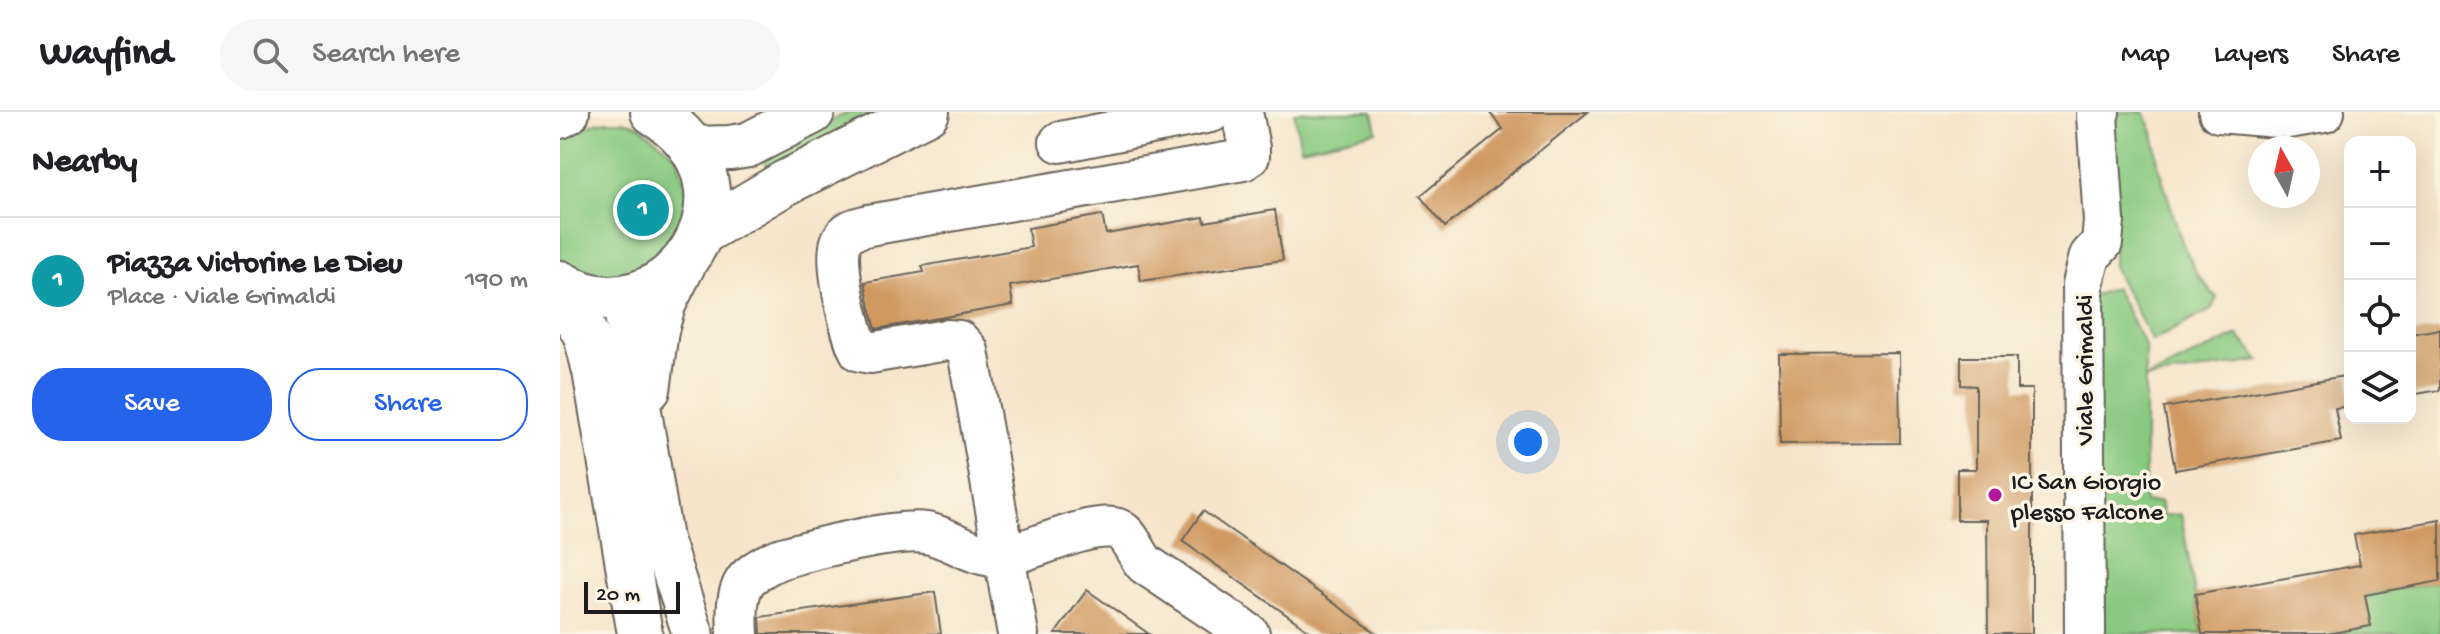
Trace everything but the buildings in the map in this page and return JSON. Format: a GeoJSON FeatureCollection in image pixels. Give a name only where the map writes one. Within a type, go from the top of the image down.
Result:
{"type":"FeatureCollection","features":[{"type":"Feature","properties":{"kind":"main road"},"geometry":{"type":"LineString","coordinates":[[560,116],[567,112]]}},
{"type":"Feature","properties":{"kind":"main road"},"geometry":{"type":"LineString","coordinates":[[694,149],[748,145],[812,112]]}},
{"type":"Feature","properties":{"kind":"main road"},"geometry":{"type":"LineString","coordinates":[[695,245],[785,183],[927,112]]}},
{"type":"Feature","properties":{"kind":"main road"},"geometry":{"type":"LineString","coordinates":[[640,634],[624,432],[595,371],[585,300],[641,291],[660,283],[676,271],[695,245],[707,212],[703,168],[682,133],[660,113]]}},
{"type":"Feature","properties":{"kind":"lane"},"geometry":{"type":"LineString","coordinates":[[1060,142],[1211,112]]}},
{"type":"Feature","properties":{"kind":"lane"},"geometry":{"type":"LineString","coordinates":[[1018,634],[968,351],[959,341],[946,340],[870,353],[860,351],[852,337],[837,255],[842,239],[851,230],[869,225],[1243,160],[1249,156],[1249,148],[1242,112]]}},
{"type":"Feature","properties":{"kind":"lane","name":"Viale Grimaldi"},"geometry":{"type":"LineString","coordinates":[[2085,634],[2083,284],[2090,256],[2102,243],[2104,221],[2099,112]]}},
{"type":"Feature","properties":{"kind":"lane"},"geometry":{"type":"LineString","coordinates":[[2219,112],[2288,118],[2324,112]]}},
{"type":"Feature","properties":{"kind":"lane"},"geometry":{"type":"LineString","coordinates":[[693,634],[624,432],[665,305],[695,245]]}},
{"type":"Feature","properties":{"kind":"lane"},"geometry":{"type":"LineString","coordinates":[[738,634],[737,603],[748,578],[779,559],[910,532],[935,535],[981,553],[1003,556],[1096,529],[1116,528],[1124,532],[1145,564],[1249,634]]}},
{"type":"Feature","properties":{"kind":"green space"},"geometry":{"type":"Polygon","coordinates":[[[849,112],[890,112],[776,168],[764,162],[764,156],[770,152],[849,112]]]}},
{"type":"Feature","properties":{"kind":"green space"},"geometry":{"type":"Polygon","coordinates":[[[1294,112],[1373,112],[1377,131],[1301,148],[1294,112]]]}},
{"type":"Feature","properties":{"kind":"green space"},"geometry":{"type":"Polygon","coordinates":[[[2118,112],[2144,112],[2153,132],[2159,169],[2182,242],[2197,274],[2217,298],[2211,310],[2152,341],[2113,267],[2106,119],[2118,112]]]}},
{"type":"Feature","properties":{"kind":"green space"},"geometry":{"type":"Polygon","coordinates":[[[607,121],[639,125],[677,156],[690,203],[672,248],[631,274],[598,276],[568,265],[560,258],[560,139],[582,127],[607,121]]]}},
{"type":"Feature","properties":{"kind":"green space"},"geometry":{"type":"Polygon","coordinates":[[[2115,288],[2145,346],[2145,503],[2160,502],[2163,516],[2181,514],[2202,634],[2095,634],[2092,296],[2115,288]]]}},
{"type":"Feature","properties":{"kind":"green space"},"geometry":{"type":"Polygon","coordinates":[[[2238,335],[2260,361],[2145,379],[2238,335]]]}},
{"type":"Feature","properties":{"kind":"green space"},"geometry":{"type":"Polygon","coordinates":[[[2440,581],[2440,634],[2327,634],[2370,626],[2365,595],[2440,581]]]}},
{"type":"Feature","properties":{"kind":"place","name":"Piazza Victorine Le Dieu"},"geometry":{"type":"Point","coordinates":[643,210]}},
{"type":"Feature","properties":{"kind":"place","name":"IC San Giorgio plesso Falcone"},"geometry":{"type":"Point","coordinates":[1995,495]}}]}
